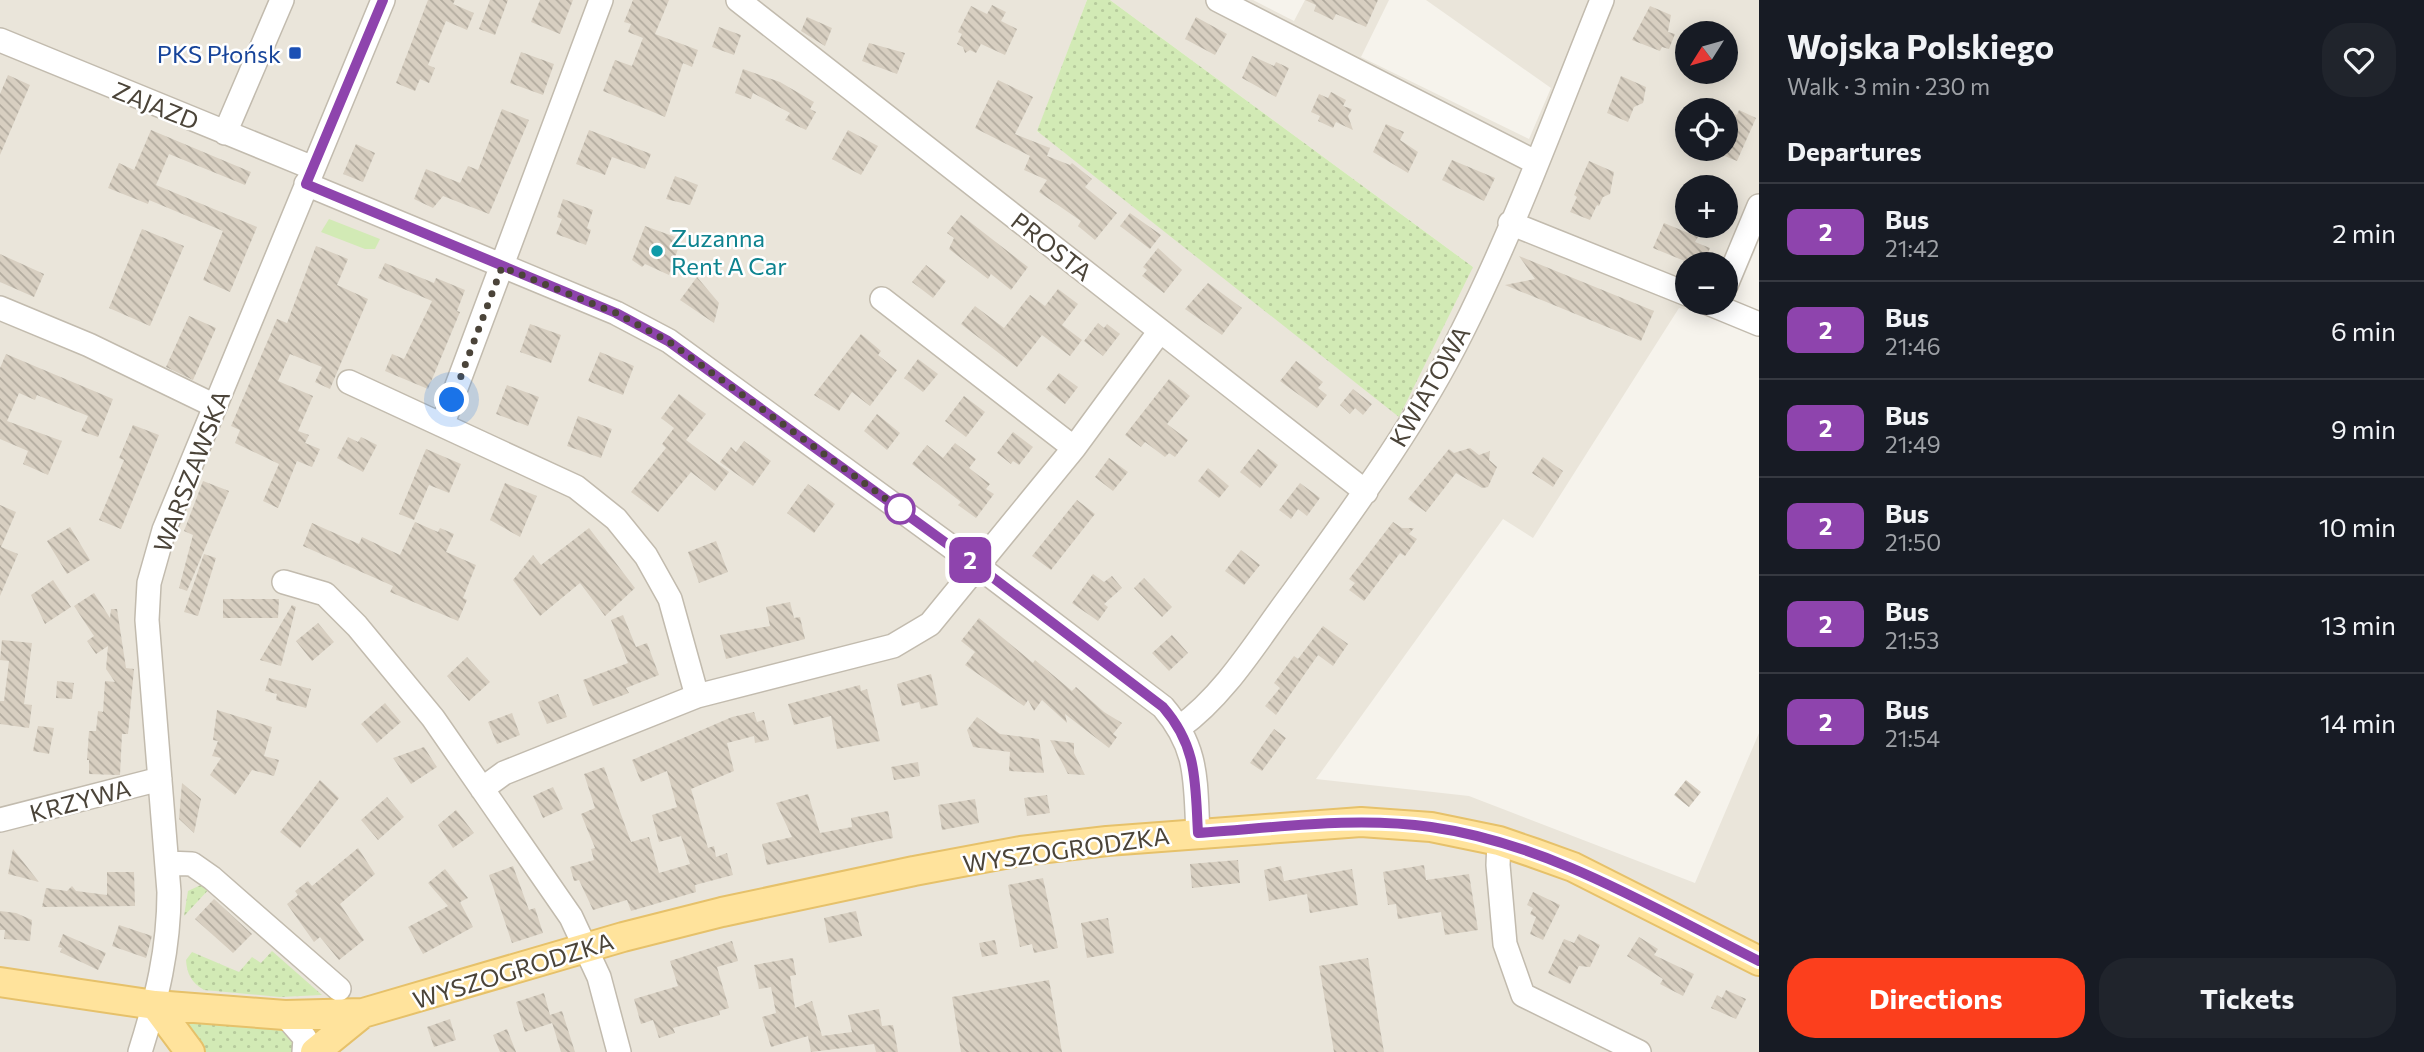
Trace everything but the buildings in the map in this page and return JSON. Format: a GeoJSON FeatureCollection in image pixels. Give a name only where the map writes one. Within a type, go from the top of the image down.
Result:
{"type":"FeatureCollection","features":[{"type":"Feature","properties":{"kind":"main road","name":"WYSZOGRODZKA"},"geometry":{"type":"LineString","coordinates":[[0,982],[155,1004],[285,1015],[363,1013],[722,912],[915,871],[1021,851],[1198,833],[1361,822],[1431,827],[1499,841],[1573,867],[1759,961]]}},
{"type":"Feature","properties":{"kind":"main road"},"geometry":{"type":"LineString","coordinates":[[155,1004],[190,1052]]}},
{"type":"Feature","properties":{"kind":"main road","name":"WYSZOGRODZKA"},"geometry":{"type":"LineString","coordinates":[[315,1052],[363,1013]]}},
{"type":"Feature","properties":{"kind":"street"},"geometry":{"type":"LineString","coordinates":[[225,133],[282,0]]}},
{"type":"Feature","properties":{"kind":"street","name":"WARSZAWSKA"},"geometry":{"type":"LineString","coordinates":[[140,1052],[155,1004],[169,926],[167,863],[148,649],[149,583],[164,530],[383,0]]}},
{"type":"Feature","properties":{"kind":"street"},"geometry":{"type":"LineString","coordinates":[[443,423],[601,0]]}},
{"type":"Feature","properties":{"kind":"street","name":"PROSTA"},"geometry":{"type":"LineString","coordinates":[[738,0],[1366,492]]}},
{"type":"Feature","properties":{"kind":"street"},"geometry":{"type":"LineString","coordinates":[[1218,0],[1535,162]]}},
{"type":"Feature","properties":{"kind":"street","name":"KWIATOWA"},"geometry":{"type":"LineString","coordinates":[[1180,727],[1196,716],[1224,684],[1366,492],[1415,417],[1462,332],[1602,0]]}},
{"type":"Feature","properties":{"kind":"street","name":"ZAJAZD"},"geometry":{"type":"LineString","coordinates":[[0,40],[225,133],[502,267],[616,313],[668,341],[1127,677],[1163,707],[1180,727]]}},
{"type":"Feature","properties":{"kind":"street"},"geometry":{"type":"LineString","coordinates":[[1738,252],[1759,206]]}},
{"type":"Feature","properties":{"kind":"street"},"geometry":{"type":"LineString","coordinates":[[1510,223],[1675,289]]}},
{"type":"Feature","properties":{"kind":"street"},"geometry":{"type":"LineString","coordinates":[[882,299],[1074,448]]}},
{"type":"Feature","properties":{"kind":"street"},"geometry":{"type":"LineString","coordinates":[[0,308],[89,345],[215,406]]}},
{"type":"Feature","properties":{"kind":"street"},"geometry":{"type":"LineString","coordinates":[[1738,312],[1759,324]]}},
{"type":"Feature","properties":{"kind":"street"},"geometry":{"type":"LineString","coordinates":[[482,789],[504,773],[697,696],[894,646],[930,624],[1074,448],[1160,331]]}},
{"type":"Feature","properties":{"kind":"street"},"geometry":{"type":"LineString","coordinates":[[349,382],[443,423],[576,487],[616,519],[646,556],[670,599],[697,696]]}},
{"type":"Feature","properties":{"kind":"street"},"geometry":{"type":"LineString","coordinates":[[284,582],[325,594],[358,626],[433,718],[571,917],[599,977],[619,1052]]}},
{"type":"Feature","properties":{"kind":"street"},"geometry":{"type":"LineString","coordinates":[[1180,727],[1193,762],[1198,833]]}},
{"type":"Feature","properties":{"kind":"street","name":"KRZYWA"},"geometry":{"type":"LineString","coordinates":[[0,820],[160,779]]}},
{"type":"Feature","properties":{"kind":"street"},"geometry":{"type":"LineString","coordinates":[[1499,841],[1497,865],[1505,944],[1523,995],[1639,1052]]}},
{"type":"Feature","properties":{"kind":"street"},"geometry":{"type":"LineString","coordinates":[[167,863],[192,864],[212,878],[339,989]]}},
{"type":"Feature","properties":{"kind":"street"},"geometry":{"type":"LineString","coordinates":[[285,1015],[304,1038],[304,1052]]}},
{"type":"Feature","properties":{"kind":"shaded area"},"geometry":{"type":"Polygon","coordinates":[[[0,0],[1087,0],[1037,132],[1473,267],[1110,0],[1253,0],[1294,21],[1305,0],[1389,0],[1361,57],[1529,139],[1551,88],[1426,0],[1759,0],[1759,241],[1738,291],[1738,252],[1675,252],[1675,314],[1533,538],[1503,519],[1316,779],[1469,796],[1695,883],[1759,733],[1759,1052],[0,1052],[0,0]]]}},
{"type":"Feature","properties":{"kind":"shaded area"},"geometry":{"type":"Polygon","coordinates":[[[1709,315],[1728,315],[1726,319],[1709,315]]]}},
{"type":"Feature","properties":{"kind":"green space"},"geometry":{"type":"Polygon","coordinates":[[[1087,0],[1110,0],[1473,267],[1399,417],[1037,131],[1087,0]]]}},
{"type":"Feature","properties":{"kind":"green space"},"geometry":{"type":"Polygon","coordinates":[[[329,219],[380,239],[375,249],[365,249],[321,232],[329,219]]]}},
{"type":"Feature","properties":{"kind":"green space"},"geometry":{"type":"Polygon","coordinates":[[[203,884],[211,887],[184,916],[188,891],[203,884]]]}},
{"type":"Feature","properties":{"kind":"green space"},"geometry":{"type":"Polygon","coordinates":[[[272,951],[322,995],[280,997],[204,990],[193,981],[186,960],[192,952],[239,972],[252,957],[261,963],[272,951]]]}},
{"type":"Feature","properties":{"kind":"green space"},"geometry":{"type":"Polygon","coordinates":[[[186,1018],[280,1026],[290,1034],[295,1052],[206,1052],[183,1022],[186,1018]]]}},
{"type":"Feature","properties":{"kind":"bus line","name":"2"},"geometry":{"type":"LineString","coordinates":[[383,0],[306,184],[616,313],[668,341],[900,509],[1127,677],[1163,707],[1180,727],[1188,742],[1193,762],[1198,833],[1361,822],[1431,827],[1499,841],[1573,867],[1759,961]]}},
{"type":"Feature","properties":{"kind":"place","name":"PKS Płońsk"},"geometry":{"type":"Point","coordinates":[295,53]}},
{"type":"Feature","properties":{"kind":"place","name":"Zuzanna Rent A Car"},"geometry":{"type":"Point","coordinates":[657,251]}},
{"type":"Feature","properties":{"kind":"route"},"geometry":{"type":"LineString","coordinates":[[452,400],[502,267],[616,313],[668,341],[900,509]]}}]}
